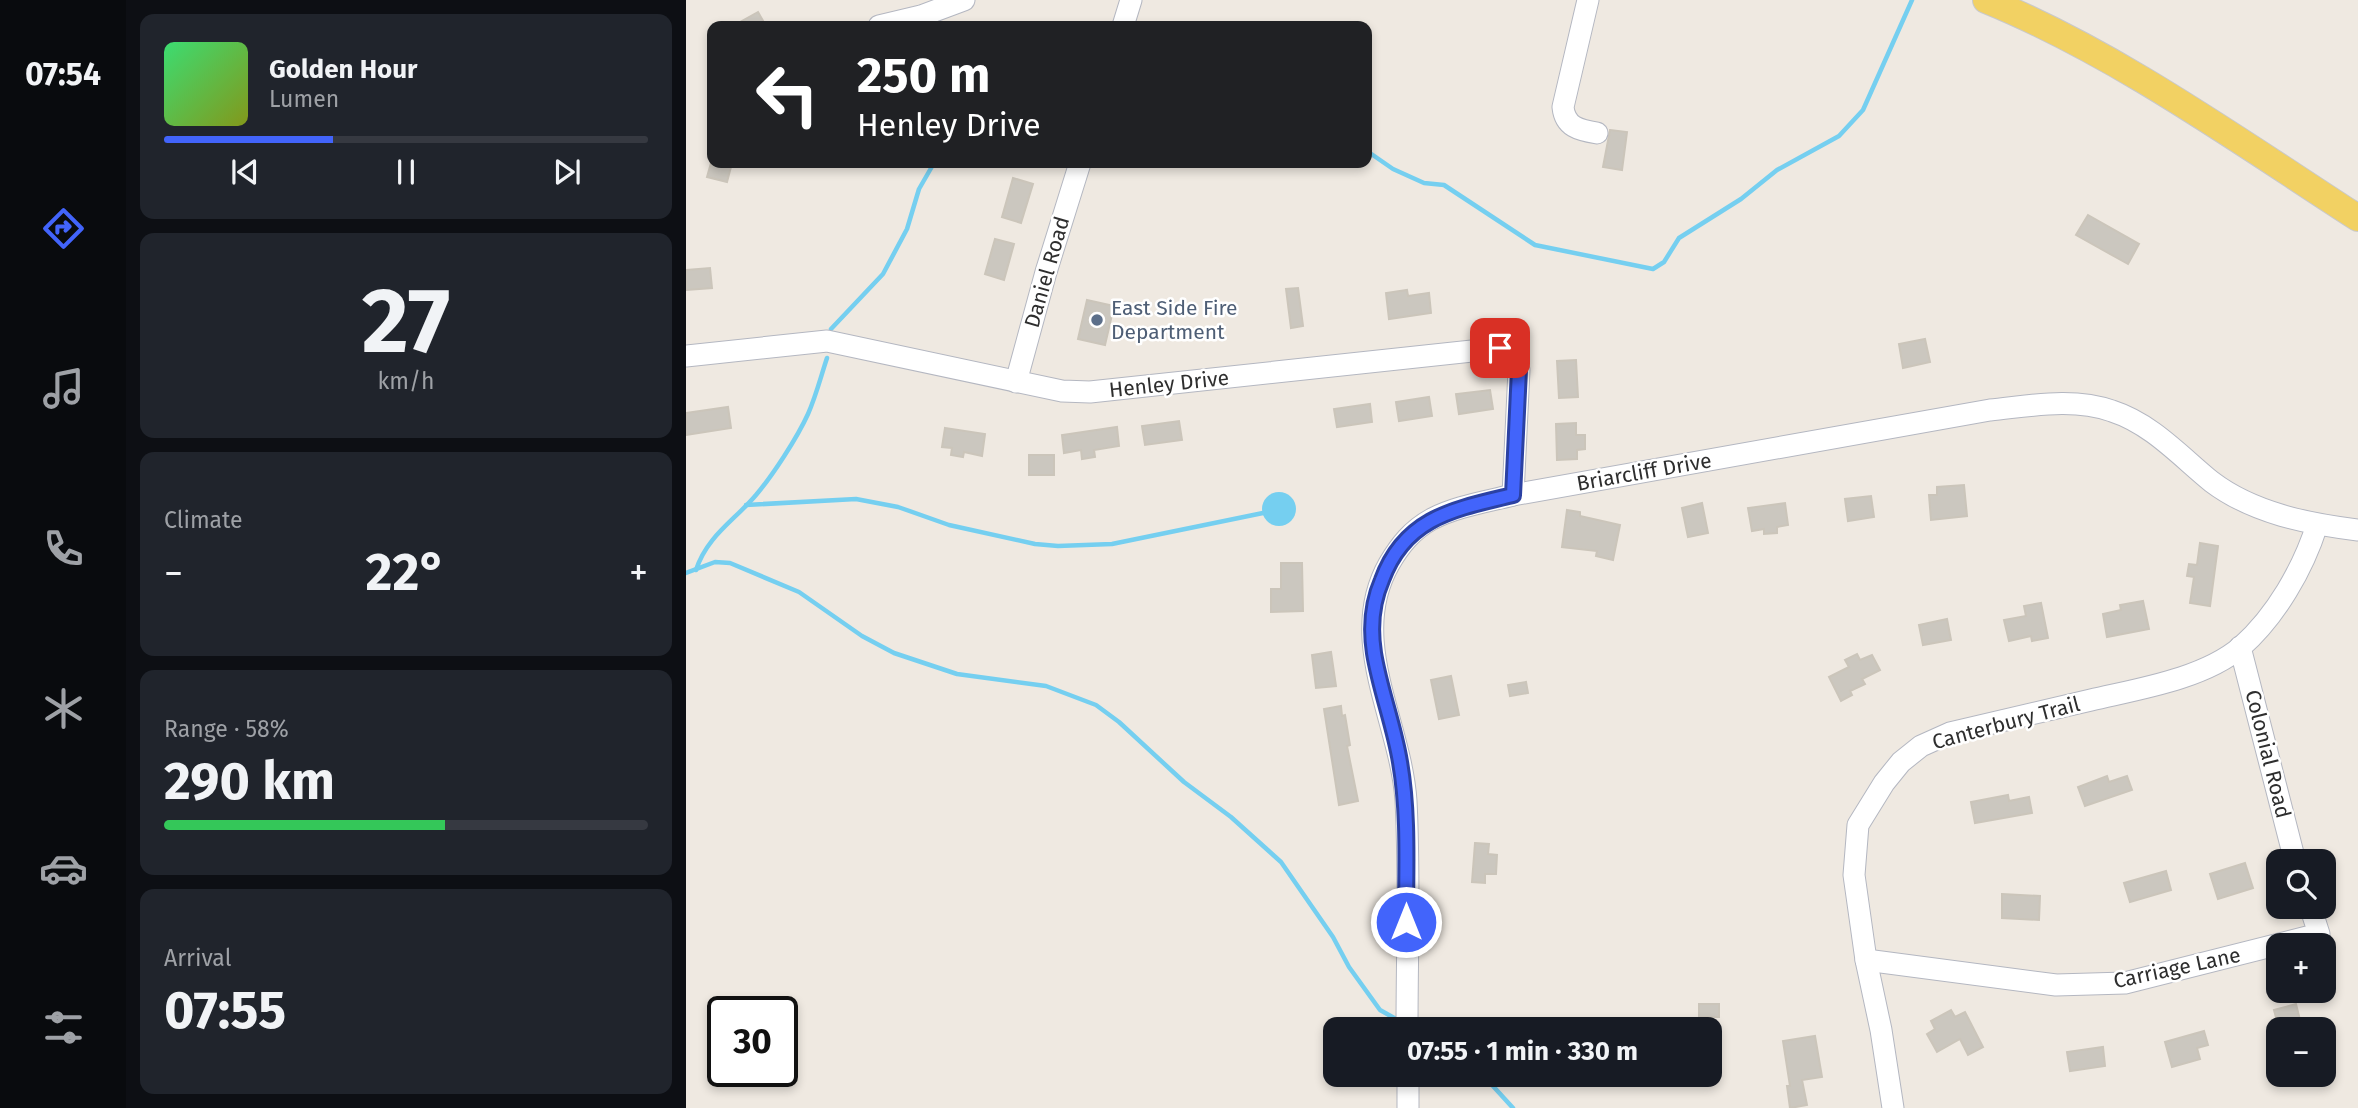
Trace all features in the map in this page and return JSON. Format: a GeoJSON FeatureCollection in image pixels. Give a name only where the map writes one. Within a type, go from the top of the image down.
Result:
{"type":"FeatureCollection","features":[{"type":"Feature","properties":{"kind":"main road"},"geometry":{"type":"LineString","coordinates":[[1986,0],[2087,50],[2173,99],[2358,218]]}},
{"type":"Feature","properties":{"kind":"street"},"geometry":{"type":"LineString","coordinates":[[900,21],[964,0]]}},
{"type":"Feature","properties":{"kind":"street"},"geometry":{"type":"LineString","coordinates":[[1125,21],[1131,0]]}},
{"type":"Feature","properties":{"kind":"street"},"geometry":{"type":"LineString","coordinates":[[1588,0],[1563,107],[1564,117],[1570,125],[1581,131],[1597,133]]}},
{"type":"Feature","properties":{"kind":"street","name":"Daniel Road"},"geometry":{"type":"LineString","coordinates":[[1016,382],[1078,168]]}},
{"type":"Feature","properties":{"kind":"street","name":"Henley Drive"},"geometry":{"type":"LineString","coordinates":[[686,356],[827,341],[1062,391],[1103,391],[1500,348],[1510,353],[1519,370],[1513,495]]}},
{"type":"Feature","properties":{"kind":"street","name":"Briarcliff Drive"},"geometry":{"type":"LineString","coordinates":[[1407,1017],[1406,800],[1400,758],[1374,654],[1371,626],[1375,597],[1385,571],[1401,544],[1415,530],[1432,519],[1513,495],[1990,410],[2061,402],[2110,410],[2134,420],[2168,443],[2214,483],[2275,513],[2317,525],[2358,530]]}},
{"type":"Feature","properties":{"kind":"street","name":"Canterbury Trail"},"geometry":{"type":"LineString","coordinates":[[1893,1108],[1881,1030],[1866,960],[1854,875],[1858,825],[1884,783],[1901,762],[1921,746],[1950,733],[2150,686],[2218,662],[2240,647],[2268,618],[2309,549],[2317,525]]}},
{"type":"Feature","properties":{"kind":"street","name":"Colonial Road"},"geometry":{"type":"LineString","coordinates":[[2240,647],[2292,849]]}},
{"type":"Feature","properties":{"kind":"street","name":"Carriage Lane"},"geometry":{"type":"LineString","coordinates":[[1866,960],[2056,985],[2125,983],[2319,934],[2314,919]]}},
{"type":"Feature","properties":{"kind":"street"},"geometry":{"type":"LineString","coordinates":[[1408,1087],[1408,1108]]}},
{"type":"Feature","properties":{"kind":"water"},"geometry":{"type":"Polygon","coordinates":[[[1279,492],[1291,497],[1296,509],[1291,521],[1279,526],[1267,521],[1262,509],[1267,497],[1279,492]]]}},
{"type":"Feature","properties":{"kind":"building"},"geometry":{"type":"Polygon","coordinates":[[[758,12],[763,21],[742,21],[758,12]]]}},
{"type":"Feature","properties":{"kind":"building"},"geometry":{"type":"Polygon","coordinates":[[[1610,130],[1627,132],[1622,170],[1603,167],[1610,130]]]}},
{"type":"Feature","properties":{"kind":"building"},"geometry":{"type":"Polygon","coordinates":[[[710,168],[731,168],[727,182],[707,177],[710,168]]]}},
{"type":"Feature","properties":{"kind":"building"},"geometry":{"type":"Polygon","coordinates":[[[1013,178],[1033,184],[1021,223],[1002,217],[1013,178]]]}},
{"type":"Feature","properties":{"kind":"building"},"geometry":{"type":"Polygon","coordinates":[[[2088,215],[2139,244],[2128,264],[2076,235],[2088,215]]]}},
{"type":"Feature","properties":{"kind":"building"},"geometry":{"type":"Polygon","coordinates":[[[995,239],[1014,244],[1004,280],[985,274],[995,239]]]}},
{"type":"Feature","properties":{"kind":"building"},"geometry":{"type":"Polygon","coordinates":[[[710,268],[712,288],[686,290],[686,270],[710,268]]]}},
{"type":"Feature","properties":{"kind":"building"},"geometry":{"type":"Polygon","coordinates":[[[1298,288],[1303,326],[1291,328],[1286,289],[1298,288]]]}},
{"type":"Feature","properties":{"kind":"building"},"geometry":{"type":"Polygon","coordinates":[[[1407,290],[1408,296],[1429,293],[1431,313],[1389,319],[1386,293],[1407,290]]]}},
{"type":"Feature","properties":{"kind":"building"},"geometry":{"type":"Polygon","coordinates":[[[1087,300],[1114,306],[1105,345],[1078,339],[1087,300]]]}},
{"type":"Feature","properties":{"kind":"building"},"geometry":{"type":"Polygon","coordinates":[[[1925,339],[1930,362],[1903,368],[1899,344],[1925,339]]]}},
{"type":"Feature","properties":{"kind":"building"},"geometry":{"type":"Polygon","coordinates":[[[1576,360],[1578,397],[1559,398],[1557,361],[1576,360]]]}},
{"type":"Feature","properties":{"kind":"building"},"geometry":{"type":"Polygon","coordinates":[[[1490,390],[1493,409],[1459,414],[1456,394],[1490,390]]]}},
{"type":"Feature","properties":{"kind":"building"},"geometry":{"type":"Polygon","coordinates":[[[1429,397],[1432,416],[1399,421],[1396,402],[1429,397]]]}},
{"type":"Feature","properties":{"kind":"building"},"geometry":{"type":"Polygon","coordinates":[[[1370,404],[1372,422],[1337,427],[1334,409],[1370,404]]]}},
{"type":"Feature","properties":{"kind":"building"},"geometry":{"type":"Polygon","coordinates":[[[728,407],[731,428],[686,435],[686,413],[728,407]]]}},
{"type":"Feature","properties":{"kind":"building"},"geometry":{"type":"Polygon","coordinates":[[[1179,421],[1182,440],[1145,445],[1142,426],[1179,421]]]}},
{"type":"Feature","properties":{"kind":"building"},"geometry":{"type":"Polygon","coordinates":[[[1576,423],[1576,435],[1585,435],[1585,449],[1577,450],[1577,459],[1557,460],[1556,424],[1576,423]]]}},
{"type":"Feature","properties":{"kind":"building"},"geometry":{"type":"Polygon","coordinates":[[[1117,427],[1119,446],[1094,450],[1095,457],[1082,459],[1081,450],[1064,453],[1062,435],[1117,427]]]}},
{"type":"Feature","properties":{"kind":"building"},"geometry":{"type":"Polygon","coordinates":[[[945,428],[985,434],[982,456],[964,452],[963,457],[951,455],[952,448],[942,447],[945,428]]]}},
{"type":"Feature","properties":{"kind":"building"},"geometry":{"type":"Polygon","coordinates":[[[1029,455],[1054,455],[1054,475],[1029,475],[1029,455]]]}},
{"type":"Feature","properties":{"kind":"building"},"geometry":{"type":"Polygon","coordinates":[[[1964,485],[1967,516],[1931,520],[1929,495],[1937,495],[1937,487],[1964,485]]]}},
{"type":"Feature","properties":{"kind":"building"},"geometry":{"type":"Polygon","coordinates":[[[1871,496],[1874,517],[1848,521],[1845,499],[1871,496]]]}},
{"type":"Feature","properties":{"kind":"building"},"geometry":{"type":"Polygon","coordinates":[[[1702,503],[1708,533],[1688,537],[1682,508],[1702,503]]]}},
{"type":"Feature","properties":{"kind":"building"},"geometry":{"type":"Polygon","coordinates":[[[1785,503],[1788,525],[1777,527],[1777,533],[1764,534],[1764,529],[1752,531],[1748,508],[1785,503]]]}},
{"type":"Feature","properties":{"kind":"building"},"geometry":{"type":"Polygon","coordinates":[[[1567,510],[1580,512],[1580,516],[1620,525],[1613,560],[1596,556],[1597,551],[1562,547],[1567,510]]]}},
{"type":"Feature","properties":{"kind":"building"},"geometry":{"type":"Polygon","coordinates":[[[2200,543],[2218,546],[2210,606],[2190,603],[2194,577],[2187,576],[2189,564],[2197,565],[2200,543]]]}},
{"type":"Feature","properties":{"kind":"building"},"geometry":{"type":"Polygon","coordinates":[[[1281,563],[1302,563],[1303,611],[1271,612],[1271,589],[1281,589],[1281,563]]]}},
{"type":"Feature","properties":{"kind":"building"},"geometry":{"type":"Polygon","coordinates":[[[2143,601],[2149,629],[2107,637],[2103,614],[2121,610],[2120,605],[2143,601]]]}},
{"type":"Feature","properties":{"kind":"building"},"geometry":{"type":"Polygon","coordinates":[[[2041,603],[2048,638],[2032,641],[2031,636],[2009,641],[2004,620],[2026,616],[2024,606],[2041,603]]]}},
{"type":"Feature","properties":{"kind":"building"},"geometry":{"type":"Polygon","coordinates":[[[1947,619],[1951,640],[1923,645],[1919,625],[1947,619]]]}},
{"type":"Feature","properties":{"kind":"building"},"geometry":{"type":"Polygon","coordinates":[[[1331,652],[1336,686],[1316,688],[1312,655],[1331,652]]]}},
{"type":"Feature","properties":{"kind":"building"},"geometry":{"type":"Polygon","coordinates":[[[1857,654],[1860,660],[1872,655],[1880,670],[1862,679],[1865,684],[1850,691],[1852,695],[1841,701],[1829,677],[1849,667],[1845,660],[1857,654]]]}},
{"type":"Feature","properties":{"kind":"building"},"geometry":{"type":"Polygon","coordinates":[[[1451,676],[1459,715],[1439,719],[1431,680],[1451,676]]]}},
{"type":"Feature","properties":{"kind":"building"},"geometry":{"type":"Polygon","coordinates":[[[1526,682],[1528,693],[1510,696],[1508,685],[1526,682]]]}},
{"type":"Feature","properties":{"kind":"building"},"geometry":{"type":"Polygon","coordinates":[[[1341,706],[1342,716],[1345,715],[1350,745],[1347,746],[1358,801],[1339,805],[1324,709],[1341,706]]]}},
{"type":"Feature","properties":{"kind":"building"},"geometry":{"type":"Polygon","coordinates":[[[2107,776],[2109,782],[2127,776],[2132,790],[2085,806],[2078,787],[2107,776]]]}},
{"type":"Feature","properties":{"kind":"building"},"geometry":{"type":"Polygon","coordinates":[[[2008,795],[2009,801],[2029,797],[2032,813],[1975,823],[1971,802],[2008,795]]]}},
{"type":"Feature","properties":{"kind":"building"},"geometry":{"type":"Polygon","coordinates":[[[1475,843],[1489,844],[1488,854],[1497,855],[1496,874],[1485,874],[1485,883],[1472,882],[1475,843]]]}},
{"type":"Feature","properties":{"kind":"building"},"geometry":{"type":"Polygon","coordinates":[[[2245,863],[2253,888],[2218,899],[2210,874],[2245,863]]]}},
{"type":"Feature","properties":{"kind":"building"},"geometry":{"type":"Polygon","coordinates":[[[2166,871],[2171,890],[2130,902],[2124,883],[2166,871]]]}},
{"type":"Feature","properties":{"kind":"building"},"geometry":{"type":"Polygon","coordinates":[[[2002,894],[2040,896],[2039,920],[2002,918],[2002,894]]]}},
{"type":"Feature","properties":{"kind":"building"},"geometry":{"type":"Polygon","coordinates":[[[1699,1004],[1719,1004],[1719,1017],[1699,1017],[1699,1004]]]}},
{"type":"Feature","properties":{"kind":"building"},"geometry":{"type":"Polygon","coordinates":[[[2296,1004],[2299,1017],[2276,1017],[2274,1010],[2296,1004]]]}},
{"type":"Feature","properties":{"kind":"building"},"geometry":{"type":"Polygon","coordinates":[[[1951,1010],[1955,1017],[1965,1012],[1983,1047],[1968,1055],[1960,1039],[1937,1052],[1927,1034],[1935,1029],[1931,1021],[1951,1010]]]}},
{"type":"Feature","properties":{"kind":"building"},"geometry":{"type":"Polygon","coordinates":[[[2204,1031],[2208,1045],[2197,1048],[2200,1059],[2172,1067],[2165,1042],[2204,1031]]]}},
{"type":"Feature","properties":{"kind":"building"},"geometry":{"type":"Polygon","coordinates":[[[1815,1036],[1822,1077],[1802,1080],[1807,1105],[1790,1108],[1787,1086],[1790,1086],[1783,1041],[1815,1036]]]}},
{"type":"Feature","properties":{"kind":"building"},"geometry":{"type":"Polygon","coordinates":[[[2103,1047],[2105,1066],[2070,1071],[2067,1052],[2103,1047]]]}},
{"type":"Feature","properties":{"kind":"waterway"},"geometry":{"type":"LineString","coordinates":[[1372,154],[1393,169],[1424,183],[1444,185],[1535,245],[1653,269],[1664,262],[1679,238],[1741,199],[1777,170],[1839,136],[1863,110],[1912,0]]}},
{"type":"Feature","properties":{"kind":"waterway"},"geometry":{"type":"LineString","coordinates":[[831,329],[883,274],[907,229],[919,189],[931,168]]}},
{"type":"Feature","properties":{"kind":"waterway"},"geometry":{"type":"LineString","coordinates":[[696,570],[714,538],[756,495],[791,445],[811,407],[827,358]]}},
{"type":"Feature","properties":{"kind":"waterway"},"geometry":{"type":"LineString","coordinates":[[746,505],[856,499],[898,507],[949,525],[1035,544],[1058,546],[1112,544],[1263,513]]}},
{"type":"Feature","properties":{"kind":"waterway"},"geometry":{"type":"LineString","coordinates":[[686,573],[715,562],[730,563],[799,592],[862,636],[894,653],[957,674],[1046,686],[1096,705],[1281,862],[1333,937],[1349,967],[1380,1010],[1392,1017]]}},
{"type":"Feature","properties":{"kind":"waterway"},"geometry":{"type":"LineString","coordinates":[[1494,1087],[1513,1108]]}},
{"type":"Feature","properties":{"kind":"place","name":"East Side Fire Department"},"geometry":{"type":"Point","coordinates":[1097,320]}},
{"type":"Feature","properties":{"kind":"route"},"geometry":{"type":"LineString","coordinates":[[1406,922],[1406,800],[1400,758],[1374,654],[1371,626],[1375,597],[1385,571],[1401,544],[1415,530],[1432,519],[1462,508],[1513,495],[1519,370],[1510,353],[1500,348]]}}]}
